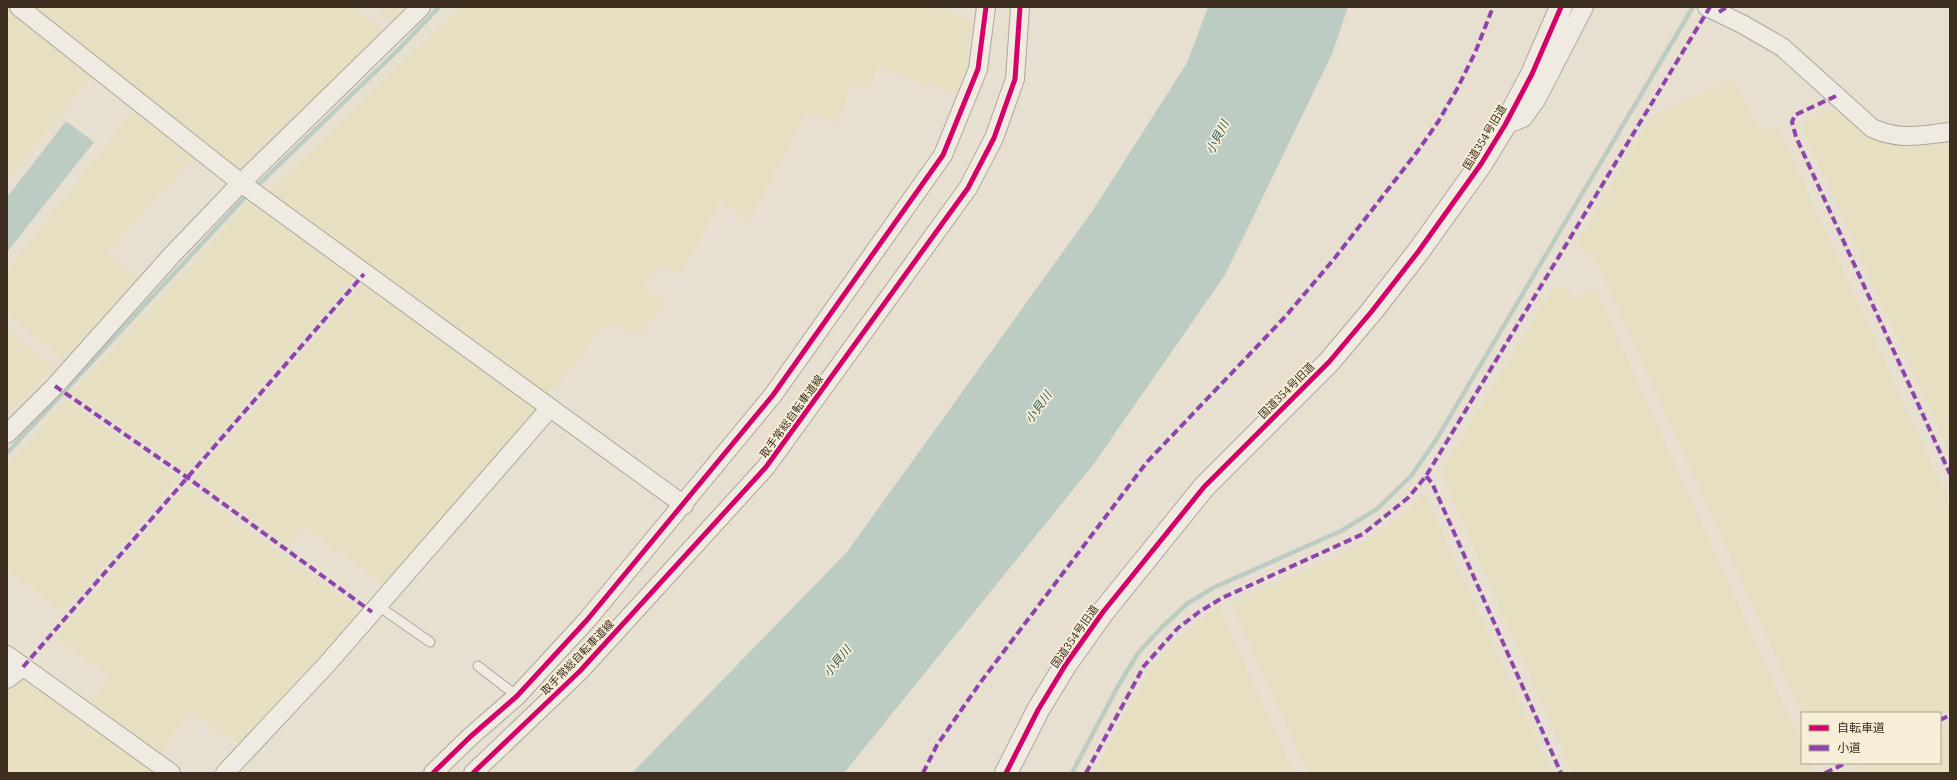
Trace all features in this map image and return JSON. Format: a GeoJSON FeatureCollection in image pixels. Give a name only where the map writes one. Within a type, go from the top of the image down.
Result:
{"type":"FeatureCollection","features":[{"type":"Feature","properties":{"kind":"street"},"geometry":{"type":"LineString","coordinates":[[19,7],[241,183],[684,505]]}},
{"type":"Feature","properties":{"kind":"street"},"geometry":{"type":"LineString","coordinates":[[7,434],[55,386],[172,255],[241,183],[421,7]]}},
{"type":"Feature","properties":{"kind":"street"},"geometry":{"type":"LineString","coordinates":[[433,773],[470,737],[517,696],[587,620],[684,505],[773,395],[943,155],[978,69],[986,7]]}},
{"type":"Feature","properties":{"kind":"street","name":"取手常総自転車道線"},"geometry":{"type":"LineString","coordinates":[[473,773],[580,670],[766,467],[968,188],[994,138],[1014,79],[1020,7]]}},
{"type":"Feature","properties":{"kind":"street","name":"国道354号旧道"},"geometry":{"type":"LineString","coordinates":[[1006,773],[1038,710],[1066,664],[1103,612],[1204,486],[1329,362],[1372,311],[1418,252],[1481,164],[1505,125],[1532,74],[1561,7]]}},
{"type":"Feature","properties":{"kind":"street"},"geometry":{"type":"LineString","coordinates":[[1505,125],[1523,118],[1536,100],[1584,7]]}},
{"type":"Feature","properties":{"kind":"street"},"geometry":{"type":"LineString","coordinates":[[1708,7],[1742,24],[1782,48],[1872,128],[1887,135],[1905,137],[1950,132]]}},
{"type":"Feature","properties":{"kind":"street"},"geometry":{"type":"LineString","coordinates":[[225,773],[328,663],[550,408]]}},
{"type":"Feature","properties":{"kind":"street"},"geometry":{"type":"LineString","coordinates":[[7,655],[171,773]]}},
{"type":"Feature","properties":{"kind":"street"},"geometry":{"type":"LineString","coordinates":[[7,679],[23,667]]}},
{"type":"Feature","properties":{"kind":"lane"},"geometry":{"type":"LineString","coordinates":[[377,605],[430,642]]}},
{"type":"Feature","properties":{"kind":"lane"},"geometry":{"type":"LineString","coordinates":[[478,666],[517,696]]}},
{"type":"Feature","properties":{"kind":"shaded area"},"geometry":{"type":"Polygon","coordinates":[[[33,7],[353,7],[382,30],[240,170],[33,7]]]}},
{"type":"Feature","properties":{"kind":"shaded area"},"geometry":{"type":"Polygon","coordinates":[[[375,7],[406,7],[393,21],[375,7]]]}},
{"type":"Feature","properties":{"kind":"shaded area"},"geometry":{"type":"Polygon","coordinates":[[[461,7],[937,7],[972,22],[963,96],[877,67],[869,88],[852,84],[837,125],[806,112],[749,221],[720,202],[680,275],[659,265],[644,288],[662,303],[641,335],[603,325],[549,396],[268,192],[461,7]]]}},
{"type":"Feature","properties":{"kind":"shaded area"},"geometry":{"type":"Polygon","coordinates":[[[7,9],[92,76],[7,181],[7,9]]]}},
{"type":"Feature","properties":{"kind":"shaded area"},"geometry":{"type":"Polygon","coordinates":[[[1732,80],[1761,131],[1777,125],[1950,504],[1950,711],[1941,715],[1941,712],[1801,712],[1592,252],[1585,254],[1577,242],[1652,116],[1732,80]]]}},
{"type":"Feature","properties":{"kind":"shaded area"},"geometry":{"type":"Polygon","coordinates":[[[1835,109],[1861,132],[1884,143],[1907,147],[1950,140],[1950,455],[1800,124],[1835,109]]]}},
{"type":"Feature","properties":{"kind":"shaded area"},"geometry":{"type":"Polygon","coordinates":[[[133,111],[193,158],[107,252],[138,278],[64,359],[7,314],[7,271],[133,111]]]}},
{"type":"Feature","properties":{"kind":"shaded area"},"geometry":{"type":"Polygon","coordinates":[[[250,201],[357,276],[186,473],[72,392],[250,201]]]}},
{"type":"Feature","properties":{"kind":"shaded area"},"geometry":{"type":"Polygon","coordinates":[[[363,283],[539,411],[386,586],[304,526],[287,545],[194,478],[363,283]]]}},
{"type":"Feature","properties":{"kind":"shaded area"},"geometry":{"type":"Polygon","coordinates":[[[1554,286],[1559,290],[1566,287],[1573,299],[1596,289],[1801,743],[1801,764],[1810,764],[1814,771],[1811,773],[1572,773],[1441,472],[1554,286]]]}},
{"type":"Feature","properties":{"kind":"shaded area"},"geometry":{"type":"Polygon","coordinates":[[[7,330],[55,368],[7,414],[7,330]]]}},
{"type":"Feature","properties":{"kind":"shaded area"},"geometry":{"type":"Polygon","coordinates":[[[66,400],[179,478],[64,611],[7,569],[7,465],[66,400]]]}},
{"type":"Feature","properties":{"kind":"shaded area"},"geometry":{"type":"Polygon","coordinates":[[[187,486],[364,614],[242,745],[188,712],[160,755],[92,703],[109,675],[55,638],[187,486]]]}},
{"type":"Feature","properties":{"kind":"shaded area"},"geometry":{"type":"Polygon","coordinates":[[[1425,494],[1552,773],[1308,773],[1231,603],[1349,551],[1384,530],[1425,494]]]}},
{"type":"Feature","properties":{"kind":"shaded area"},"geometry":{"type":"Polygon","coordinates":[[[1219,608],[1294,773],[1095,773],[1143,681],[1164,653],[1183,633],[1219,608]]]}},
{"type":"Feature","properties":{"kind":"shaded area"},"geometry":{"type":"Polygon","coordinates":[[[21,677],[160,773],[7,773],[7,689],[21,677]]]}},
{"type":"Feature","properties":{"kind":"shaded area"},"geometry":{"type":"Polygon","coordinates":[[[1950,727],[1950,773],[1845,773],[1866,764],[1941,764],[1941,731],[1950,727]]]}},
{"type":"Feature","properties":{"kind":"water","name":"小貝川"},"geometry":{"type":"Polygon","coordinates":[[[1208,7],[1348,7],[1332,54],[1225,275],[1093,465],[844,773],[632,773],[847,552],[1093,210],[1187,63],[1208,7]]]}},
{"type":"Feature","properties":{"kind":"water"},"geometry":{"type":"Polygon","coordinates":[[[66,121],[94,142],[7,252],[7,197],[66,121]]]}},
{"type":"Feature","properties":{"kind":"waterway"},"geometry":{"type":"LineString","coordinates":[[255,188],[397,51],[439,7]]}},
{"type":"Feature","properties":{"kind":"waterway"},"geometry":{"type":"LineString","coordinates":[[1072,773],[1117,688],[1138,653],[1162,627],[1188,603],[1215,587],[1341,531],[1377,509],[1411,476],[1436,440],[1693,7]]}},
{"type":"Feature","properties":{"kind":"waterway"},"geometry":{"type":"LineString","coordinates":[[7,453],[249,193]]}},
{"type":"Feature","properties":{"kind":"marked path"},"geometry":{"type":"LineString","coordinates":[[923,773],[937,745],[980,683],[1147,462],[1285,317],[1334,259],[1417,152],[1438,122],[1457,89],[1475,53],[1493,7]]}},
{"type":"Feature","properties":{"kind":"marked path"},"geometry":{"type":"LineString","coordinates":[[1086,773],[1144,666],[1178,628],[1199,612],[1222,598],[1363,534],[1409,497],[1426,476],[1710,7]]}},
{"type":"Feature","properties":{"kind":"marked path"},"geometry":{"type":"LineString","coordinates":[[1719,12],[1727,7]]}},
{"type":"Feature","properties":{"kind":"marked path"},"geometry":{"type":"LineString","coordinates":[[1836,96],[1795,115],[1792,122],[1796,137],[1950,474]]}},
{"type":"Feature","properties":{"kind":"marked path"},"geometry":{"type":"LineString","coordinates":[[23,667],[364,274]]}},
{"type":"Feature","properties":{"kind":"marked path"},"geometry":{"type":"LineString","coordinates":[[55,386],[188,478],[372,612]]}},
{"type":"Feature","properties":{"kind":"marked path"},"geometry":{"type":"LineString","coordinates":[[1426,476],[1432,483],[1561,773]]}},
{"type":"Feature","properties":{"kind":"marked path"},"geometry":{"type":"LineString","coordinates":[[1941,720],[1950,715]]}},
{"type":"Feature","properties":{"kind":"marked path"},"geometry":{"type":"LineString","coordinates":[[1825,773],[1844,764]]}},
{"type":"Feature","properties":{"kind":"cycle path"},"geometry":{"type":"LineString","coordinates":[[433,773],[470,737],[517,696],[587,620],[773,395],[943,155],[978,69],[986,7]]}},
{"type":"Feature","properties":{"kind":"cycle path"},"geometry":{"type":"LineString","coordinates":[[473,773],[580,671],[766,467],[968,188],[994,138],[1015,79],[1020,7]]}},
{"type":"Feature","properties":{"kind":"cycle path"},"geometry":{"type":"LineString","coordinates":[[1006,773],[1038,710],[1066,664],[1103,612],[1204,487],[1329,362],[1372,311],[1418,252],[1481,164],[1505,125],[1532,74],[1561,7]]}}]}
